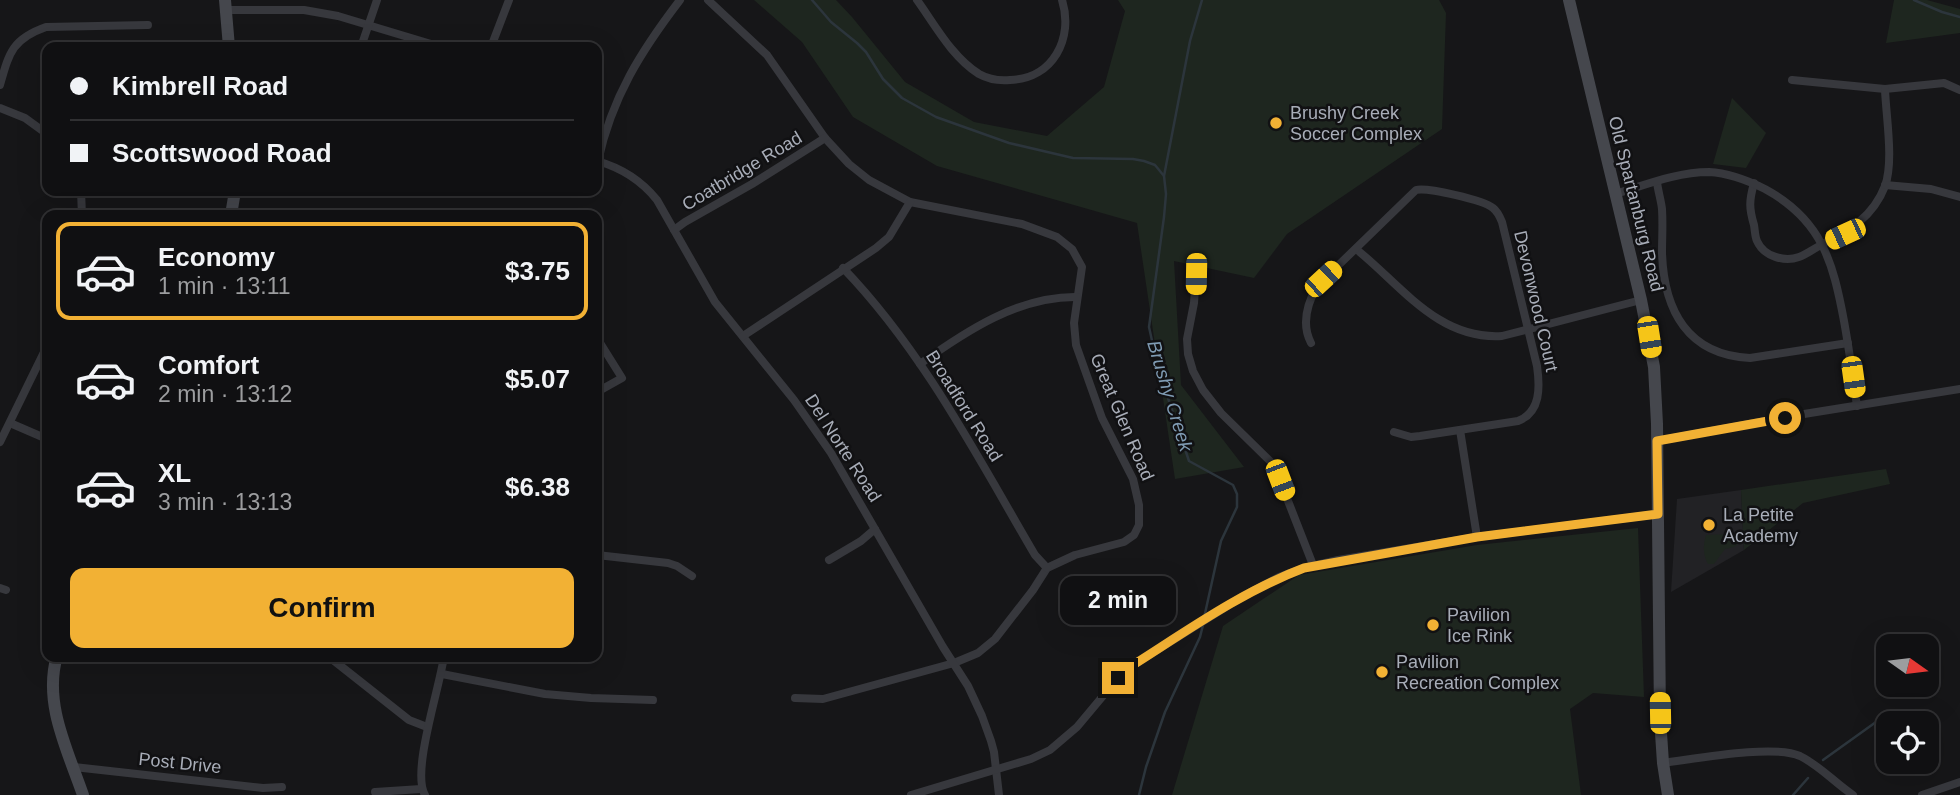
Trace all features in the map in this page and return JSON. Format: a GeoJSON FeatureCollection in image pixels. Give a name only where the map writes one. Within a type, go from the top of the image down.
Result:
{"type":"FeatureCollection","features":[{"type":"Feature","properties":{"kind":"main road","name":"Old Spartanburg Road"},"geometry":{"type":"LineString","coordinates":[[1569,0],[1641,300],[1654,367],[1660,718],[1668,795]]}},
{"type":"Feature","properties":{"kind":"main road"},"geometry":{"type":"LineString","coordinates":[[226,5],[229,42]]}},
{"type":"Feature","properties":{"kind":"main road"},"geometry":{"type":"LineString","coordinates":[[56,662],[53,701],[83,795]]}},
{"type":"Feature","properties":{"kind":"street"},"geometry":{"type":"LineString","coordinates":[[362,42],[377,0]]}},
{"type":"Feature","properties":{"kind":"street"},"geometry":{"type":"LineString","coordinates":[[493,42],[509,0]]}},
{"type":"Feature","properties":{"kind":"street"},"geometry":{"type":"LineString","coordinates":[[602,144],[629,75],[651,38],[680,0]]}},
{"type":"Feature","properties":{"kind":"street","name":"Great Glen Road"},"geometry":{"type":"LineString","coordinates":[[708,0],[767,55],[825,138],[861,174],[910,202],[1022,224],[1056,237],[1072,249],[1080,261],[1082,276],[1074,323],[1076,345],[1102,418],[1133,479],[1139,505],[1139,524],[1134,535],[1124,542],[1075,555],[1047,568]]}},
{"type":"Feature","properties":{"kind":"street"},"geometry":{"type":"LineString","coordinates":[[917,0],[961,59],[983,76],[1001,80],[1030,76],[1046,67],[1058,54],[1066,28],[1062,0]]}},
{"type":"Feature","properties":{"kind":"street"},"geometry":{"type":"LineString","coordinates":[[226,5],[304,10],[338,16],[425,42]]}},
{"type":"Feature","properties":{"kind":"street"},"geometry":{"type":"LineString","coordinates":[[0,85],[12,51],[21,38],[32,32],[46,27],[148,25]]}},
{"type":"Feature","properties":{"kind":"street"},"geometry":{"type":"LineString","coordinates":[[1793,80],[1885,89],[1944,83],[1960,90]]}},
{"type":"Feature","properties":{"kind":"street"},"geometry":{"type":"LineString","coordinates":[[1754,183],[1749,211],[1757,241],[1762,249],[1778,258],[1800,257],[1845,234],[1860,222],[1885,185],[1889,158],[1885,89]]}},
{"type":"Feature","properties":{"kind":"street"},"geometry":{"type":"LineString","coordinates":[[0,108],[25,117],[42,130]]}},
{"type":"Feature","properties":{"kind":"street","name":"Coatbridge Road"},"geometry":{"type":"LineString","coordinates":[[674,230],[825,138]]}},
{"type":"Feature","properties":{"kind":"street","name":"Del Norte Road"},"geometry":{"type":"LineString","coordinates":[[602,163],[643,184],[657,200],[715,302],[816,429],[968,686],[994,752],[999,795]]}},
{"type":"Feature","properties":{"kind":"street"},"geometry":{"type":"LineString","coordinates":[[1615,194],[1687,174],[1711,172],[1754,183],[1792,207],[1823,244],[1832,264],[1857,406]]}},
{"type":"Feature","properties":{"kind":"street"},"geometry":{"type":"LineString","coordinates":[[1657,182],[1662,208],[1662,256],[1666,282],[1678,318],[1695,340],[1721,354],[1750,358],[1848,343]]}},
{"type":"Feature","properties":{"kind":"street"},"geometry":{"type":"LineString","coordinates":[[1885,185],[1931,188],[1960,197]]}},
{"type":"Feature","properties":{"kind":"street","name":"Devonwood Court"},"geometry":{"type":"LineString","coordinates":[[1311,343],[1305,319],[1312,294],[1323,279],[1411,194],[1426,188],[1486,204],[1496,211],[1502,222],[1539,379],[1538,398],[1533,411],[1518,421],[1460,430],[1411,437],[1394,432]]}},
{"type":"Feature","properties":{"kind":"street"},"geometry":{"type":"LineString","coordinates":[[743,336],[884,241],[910,202]]}},
{"type":"Feature","properties":{"kind":"street"},"geometry":{"type":"LineString","coordinates":[[1356,248],[1428,313],[1451,328],[1470,334],[1492,337],[1528,330],[1641,300]]}},
{"type":"Feature","properties":{"kind":"street","name":"Broadford Road"},"geometry":{"type":"LineString","coordinates":[[843,268],[903,339],[967,438],[1035,555],[1047,568]]}},
{"type":"Feature","properties":{"kind":"street"},"geometry":{"type":"LineString","coordinates":[[1196,274],[1187,339],[1193,371],[1203,390],[1221,413],[1274,465],[1313,565]]}},
{"type":"Feature","properties":{"kind":"street"},"geometry":{"type":"LineString","coordinates":[[920,364],[1000,315],[1045,299],[1077,297]]}},
{"type":"Feature","properties":{"kind":"street"},"geometry":{"type":"LineString","coordinates":[[602,346],[622,378],[602,389]]}},
{"type":"Feature","properties":{"kind":"street"},"geometry":{"type":"LineString","coordinates":[[0,442],[42,356]]}},
{"type":"Feature","properties":{"kind":"street"},"geometry":{"type":"LineString","coordinates":[[1657,441],[1960,389]]}},
{"type":"Feature","properties":{"kind":"street"},"geometry":{"type":"LineString","coordinates":[[10,423],[42,437]]}},
{"type":"Feature","properties":{"kind":"street"},"geometry":{"type":"LineString","coordinates":[[1460,430],[1477,537]]}},
{"type":"Feature","properties":{"kind":"street"},"geometry":{"type":"LineString","coordinates":[[911,795],[996,770],[1042,754],[1060,744],[1133,665],[1214,614],[1279,578],[1313,565],[1477,537],[1658,514]]}},
{"type":"Feature","properties":{"kind":"street"},"geometry":{"type":"LineString","coordinates":[[829,560],[861,541],[875,529]]}},
{"type":"Feature","properties":{"kind":"street"},"geometry":{"type":"LineString","coordinates":[[602,556],[668,563],[692,576]]}},
{"type":"Feature","properties":{"kind":"street"},"geometry":{"type":"LineString","coordinates":[[796,698],[823,699],[954,663],[978,653],[995,639],[1047,568]]}},
{"type":"Feature","properties":{"kind":"street"},"geometry":{"type":"LineString","coordinates":[[336,662],[409,720],[427,727]]}},
{"type":"Feature","properties":{"kind":"street"},"geometry":{"type":"LineString","coordinates":[[375,792],[423,792],[421,764],[443,662]]}},
{"type":"Feature","properties":{"kind":"street"},"geometry":{"type":"LineString","coordinates":[[442,674],[545,694],[653,700]]}},
{"type":"Feature","properties":{"kind":"street"},"geometry":{"type":"LineString","coordinates":[[1663,762],[1770,750],[1790,752],[1808,761],[1853,795]]}},
{"type":"Feature","properties":{"kind":"street","name":"Post Drive"},"geometry":{"type":"LineString","coordinates":[[74,768],[263,788],[282,787]]}},
{"type":"Feature","properties":{"kind":"street"},"geometry":{"type":"LineString","coordinates":[[1922,795],[1960,782]]}},
{"type":"Feature","properties":{"kind":"shaded area"},"geometry":{"type":"Polygon","coordinates":[[[754,0],[836,0],[905,82],[974,122],[1047,136],[1104,87],[1125,11],[1118,0],[1439,0],[1446,13],[1442,129],[1287,234],[1254,278],[1174,261],[1181,385],[1244,467],[1175,479],[1137,223],[937,166],[853,117],[802,42],[754,0]]]}},
{"type":"Feature","properties":{"kind":"shaded area"},"geometry":{"type":"Polygon","coordinates":[[[1894,0],[1927,0],[1960,9],[1960,33],[1886,43],[1894,0]]]}},
{"type":"Feature","properties":{"kind":"shaded area"},"geometry":{"type":"Polygon","coordinates":[[[1732,98],[1766,133],[1746,168],[1713,164],[1732,98]]]}},
{"type":"Feature","properties":{"kind":"shaded area"},"geometry":{"type":"Polygon","coordinates":[[[1886,469],[1890,484],[1803,503],[1744,550],[1741,490],[1886,469]]]}},
{"type":"Feature","properties":{"kind":"shaded area","name":"La Petite Academy"},"geometry":{"type":"Polygon","coordinates":[[[1741,490],[1744,550],[1671,592],[1677,499],[1741,490]]]}},
{"type":"Feature","properties":{"kind":"shaded area"},"geometry":{"type":"Polygon","coordinates":[[[1638,528],[1644,697],[1593,693],[1570,709],[1581,795],[1172,795],[1223,626],[1299,575],[1477,545],[1638,528]]]}},
{"type":"Feature","properties":{"kind":"shaded area"},"geometry":{"type":"Polygon","coordinates":[[[1731,534],[1736,538],[1737,545],[1725,549],[1714,564],[1708,564],[1704,550],[1706,535],[1731,534]]]}},
{"type":"Feature","properties":{"kind":"waterway"},"geometry":{"type":"LineString","coordinates":[[812,0],[831,22],[866,52],[883,79],[902,98],[936,117],[1009,143],[1073,158],[1144,161],[1155,165],[1164,176]]}},
{"type":"Feature","properties":{"kind":"waterway","name":"Brushy Creek"},"geometry":{"type":"LineString","coordinates":[[1202,0],[1190,41],[1164,176],[1164,217],[1149,327],[1158,368],[1189,461],[1233,485],[1237,494],[1237,507],[1221,541],[1204,618]]}},
{"type":"Feature","properties":{"kind":"waterway"},"geometry":{"type":"LineString","coordinates":[[1914,0],[1960,17]]}},
{"type":"Feature","properties":{"kind":"waterway","name":"Brushy Creek"},"geometry":{"type":"LineString","coordinates":[[1139,795],[1165,712],[1203,625]]}},
{"type":"Feature","properties":{"kind":"waterway"},"geometry":{"type":"LineString","coordinates":[[1823,760],[1876,722]]}},
{"type":"Feature","properties":{"kind":"waterway"},"geometry":{"type":"LineString","coordinates":[[1793,795],[1808,778]]}},
{"type":"Feature","properties":{"kind":"place","name":"Brushy Creek Soccer Complex"},"geometry":{"type":"Point","coordinates":[1276,123]}},
{"type":"Feature","properties":{"kind":"place","name":"La Petite Academy"},"geometry":{"type":"Point","coordinates":[1709,525]}},
{"type":"Feature","properties":{"kind":"place","name":"Pavilion Ice Rink"},"geometry":{"type":"Point","coordinates":[1433,625]}},
{"type":"Feature","properties":{"kind":"place","name":"Pavilion Recreation Complex"},"geometry":{"type":"Point","coordinates":[1382,672]}},
{"type":"Feature","properties":{"kind":"route"},"geometry":{"type":"LineString","coordinates":[[1118,678],[1133,665],[1245,595],[1304,568],[1477,537],[1658,514],[1657,441],[1785,418]]}}]}
